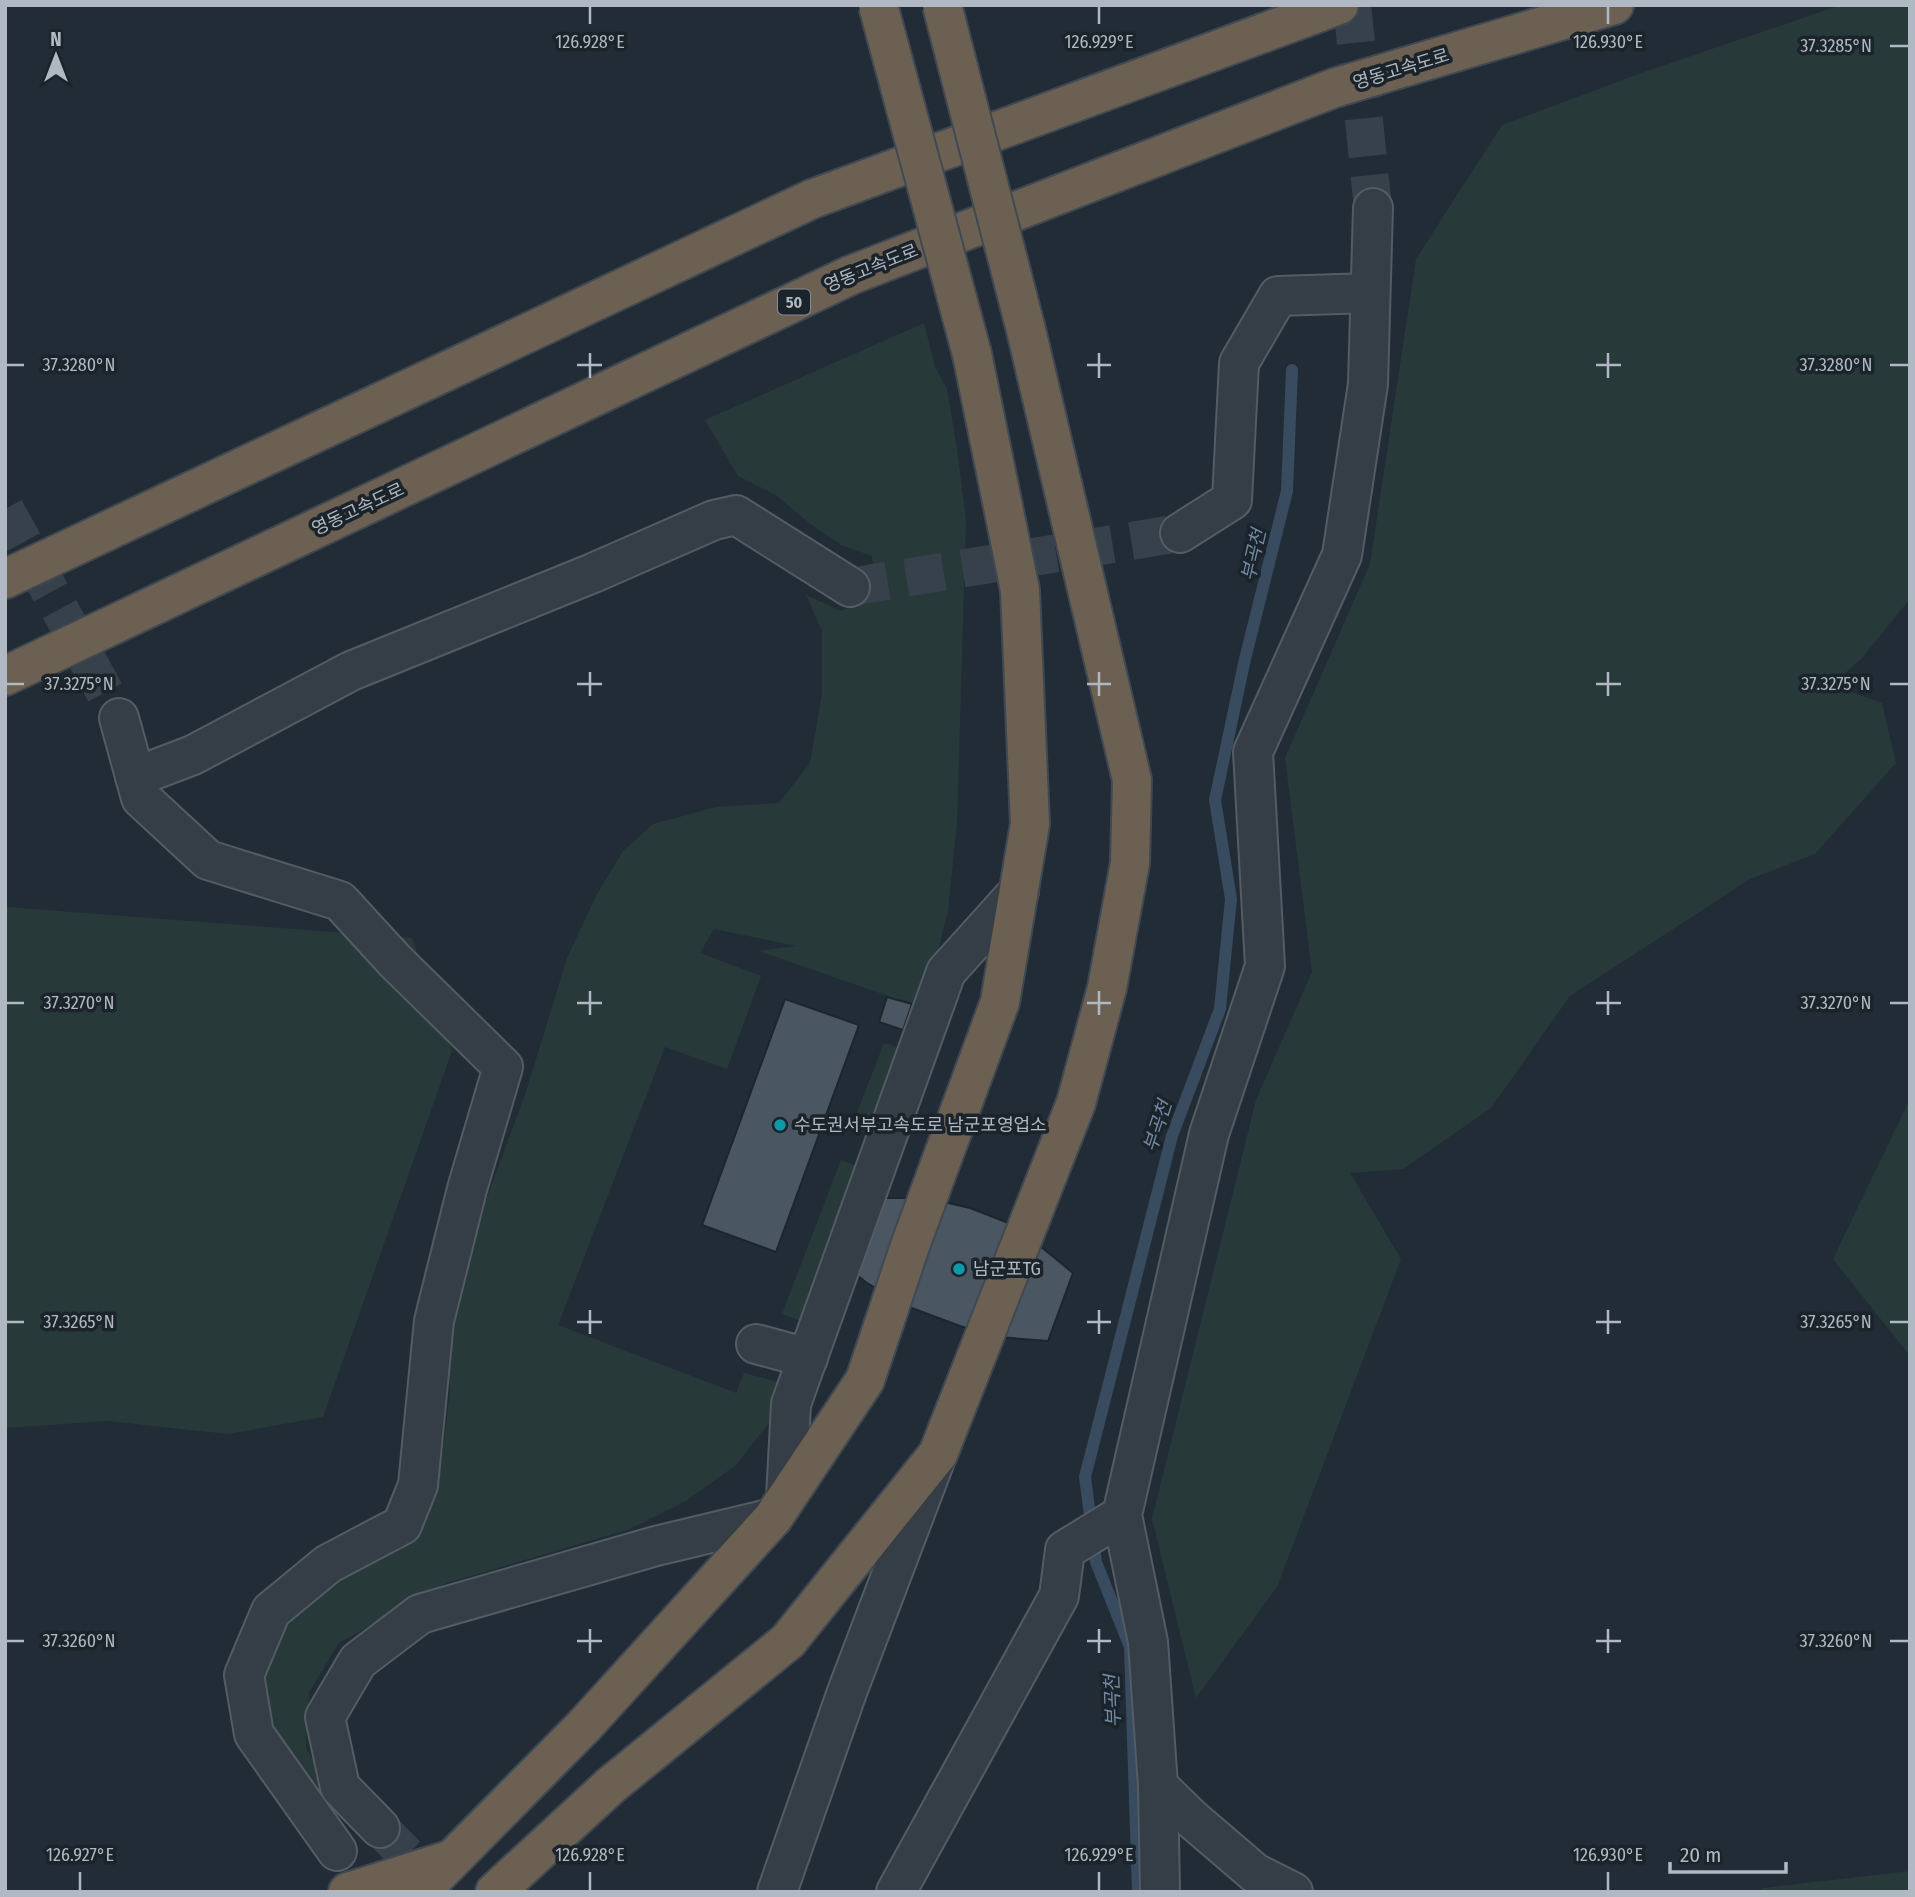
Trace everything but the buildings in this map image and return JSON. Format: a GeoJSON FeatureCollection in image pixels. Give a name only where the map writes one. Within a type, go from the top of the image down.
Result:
{"type":"FeatureCollection","features":[{"type":"Feature","properties":{"kind":"highway"},"geometry":{"type":"LineString","coordinates":[[420,1892],[585,1725],[780,1508],[865,1380],[911,1244],[1000,1002],[1030,824],[1020,590],[972,354],[878,5]]}},
{"type":"Feature","properties":{"kind":"highway"},"geometry":{"type":"LineString","coordinates":[[495,1892],[610,1786],[788,1641],[938,1454],[1076,1103],[1107,988],[1129,863],[1132,780],[1026,330],[942,5]]}},
{"type":"Feature","properties":{"kind":"highway"},"geometry":{"type":"LineString","coordinates":[[5,579],[812,200],[1339,5]]}},
{"type":"Feature","properties":{"kind":"highway","name":"영동고속도로"},"geometry":{"type":"LineString","coordinates":[[5,676],[851,275],[1334,89],[1614,5]]}},
{"type":"Feature","properties":{"kind":"highway"},"geometry":{"type":"LineString","coordinates":[[348,1892],[455,1858]]}},
{"type":"Feature","properties":{"kind":"street"},"geometry":{"type":"LineString","coordinates":[[1160,1892],[1148,1642],[1122,1514],[1209,1134],[1265,966],[1253,752],[1342,555],[1368,384],[1373,208]]}},
{"type":"Feature","properties":{"kind":"street"},"geometry":{"type":"LineString","coordinates":[[1180,533],[1232,500],[1239,363],[1278,296],[1370,293]]}},
{"type":"Feature","properties":{"kind":"street"},"geometry":{"type":"LineString","coordinates":[[135,777],[193,755],[351,671],[593,573],[714,520],[736,515],[850,587]]}},
{"type":"Feature","properties":{"kind":"street"},"geometry":{"type":"LineString","coordinates":[[119,718],[141,798],[208,860],[340,901],[395,961],[503,1068],[467,1189],[434,1321],[418,1485],[402,1525],[328,1564],[271,1611],[244,1675],[254,1734],[337,1851]]}},
{"type":"Feature","properties":{"kind":"street"},"geometry":{"type":"LineString","coordinates":[[380,1828],[340,1787],[325,1717],[358,1661],[420,1614],[780,1508],[791,1404],[946,972],[1019,891]]}},
{"type":"Feature","properties":{"kind":"street"},"geometry":{"type":"LineString","coordinates":[[756,1344],[808,1358]]}},
{"type":"Feature","properties":{"kind":"street"},"geometry":{"type":"LineString","coordinates":[[777,1892],[847,1692],[938,1454]]}},
{"type":"Feature","properties":{"kind":"street"},"geometry":{"type":"LineString","coordinates":[[896,1892],[1059,1595],[1065,1550],[1122,1514]]}},
{"type":"Feature","properties":{"kind":"street"},"geometry":{"type":"LineString","coordinates":[[1157,1786],[1255,1873],[1293,1892]]}},
{"type":"Feature","properties":{"kind":"green space"},"geometry":{"type":"Polygon","coordinates":[[[1841,5],[1910,5],[1910,599],[1861,659],[1832,685],[1882,703],[1896,763],[1815,854],[1750,879],[1570,996],[1491,1108],[1403,1169],[1350,1173],[1401,1259],[1277,1587],[1196,1698],[1152,1519],[1256,1100],[1312,972],[1285,758],[1370,564],[1416,259],[1502,125],[1647,71],[1841,5]]]}},
{"type":"Feature","properties":{"kind":"green space"},"geometry":{"type":"Polygon","coordinates":[[[924,323],[935,367],[947,389],[966,520],[957,823],[948,911],[924,1006],[872,1135],[851,1128],[884,1043],[898,1047],[911,1004],[759,951],[796,946],[714,929],[700,953],[761,976],[727,1069],[665,1047],[558,1325],[736,1393],[744,1373],[786,1384],[772,1419],[736,1465],[686,1501],[630,1529],[447,1583],[339,1643],[309,1692],[306,1748],[344,1812],[318,1796],[276,1742],[265,1681],[273,1631],[418,1518],[442,1459],[450,1391],[447,1331],[470,1243],[526,1092],[567,958],[596,896],[623,851],[653,824],[716,807],[779,803],[810,763],[822,694],[822,631],[806,595],[840,611],[876,598],[872,556],[841,545],[776,495],[738,476],[705,420],[924,323]]]}},
{"type":"Feature","properties":{"kind":"green space"},"geometry":{"type":"Polygon","coordinates":[[[5,907],[412,938],[452,1051],[323,1417],[228,1434],[108,1421],[5,1428],[5,907]]]}},
{"type":"Feature","properties":{"kind":"green space"},"geometry":{"type":"Polygon","coordinates":[[[1910,1099],[1910,1356],[1833,1259],[1910,1099]]]}},
{"type":"Feature","properties":{"kind":"green space"},"geometry":{"type":"Polygon","coordinates":[[[841,1160],[864,1169],[806,1323],[782,1314],[841,1160]]]}},
{"type":"Feature","properties":{"kind":"green space"},"geometry":{"type":"Polygon","coordinates":[[[1910,1871],[1910,1892],[1757,1892],[1764,1888],[1910,1871]]]}},
{"type":"Feature","properties":{"kind":"waterway","name":"부곡천"},"geometry":{"type":"LineString","coordinates":[[1138,1892],[1130,1647],[1096,1562],[1085,1477],[1172,1136],[1220,1009],[1231,899],[1215,800],[1245,659],[1287,491],[1292,370]]}},
{"type":"Feature","properties":{"kind":"tunnel"},"geometry":{"type":"LineString","coordinates":[[1352,5],[1373,208]]}},
{"type":"Feature","properties":{"kind":"tunnel"},"geometry":{"type":"LineString","coordinates":[[5,509],[119,718]]}},
{"type":"Feature","properties":{"kind":"tunnel"},"geometry":{"type":"LineString","coordinates":[[850,587],[1180,533]]}},
{"type":"Feature","properties":{"kind":"tunnel"},"geometry":{"type":"LineString","coordinates":[[380,1828],[442,1891]]}},
{"type":"Feature","properties":{"kind":"place","name":"수도권서부고속도로 남군포영업소"},"geometry":{"type":"Point","coordinates":[780,1125]}},
{"type":"Feature","properties":{"kind":"place","name":"남군포TG"},"geometry":{"type":"Point","coordinates":[959,1269]}}]}
